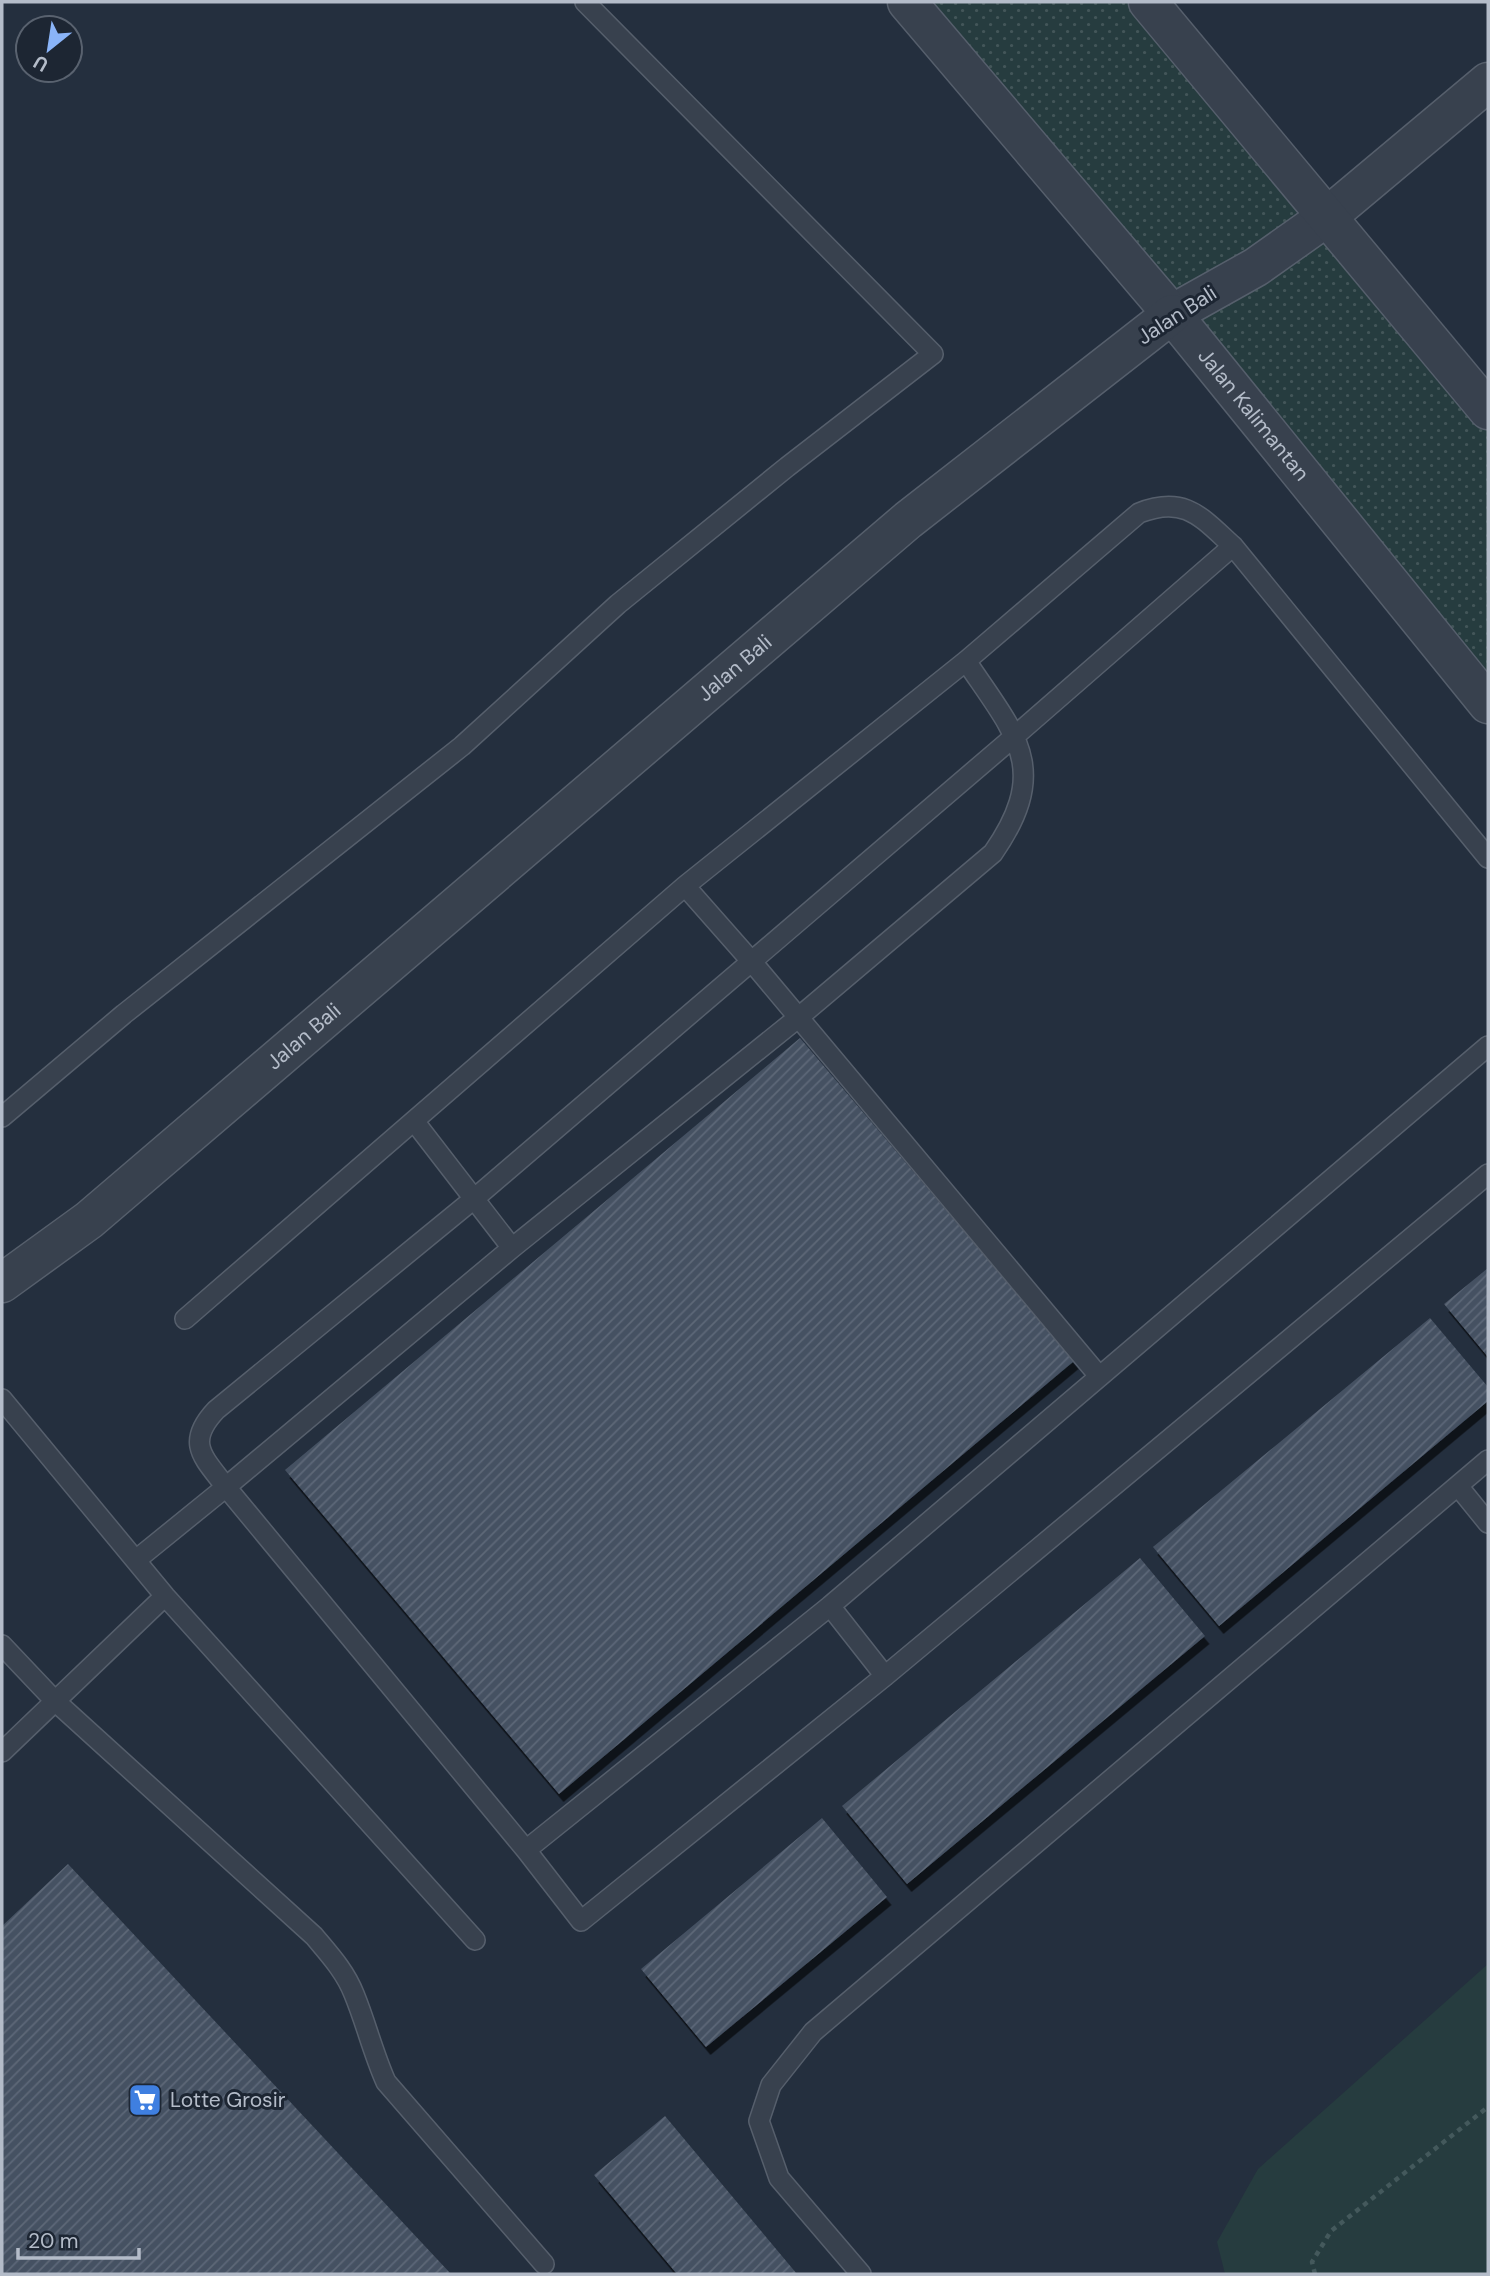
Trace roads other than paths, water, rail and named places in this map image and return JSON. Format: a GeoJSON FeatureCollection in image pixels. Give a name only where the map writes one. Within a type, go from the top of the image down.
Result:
{"type":"FeatureCollection","features":[{"type":"Feature","properties":{"kind":"street","name":"Jalan Kalimantan"},"geometry":{"type":"LineString","coordinates":[[907,2],[1172,314],[1488,704]]}},
{"type":"Feature","properties":{"kind":"street"},"geometry":{"type":"LineString","coordinates":[[1148,2],[1488,410]]}},
{"type":"Feature","properties":{"kind":"street","name":"Jalan Bali"},"geometry":{"type":"LineString","coordinates":[[2,1283],[89,1220],[908,520],[1172,314],[1256,267],[1328,216],[1488,82]]}},
{"type":"Feature","properties":{"kind":"lane"},"geometry":{"type":"LineString","coordinates":[[2,1117],[124,1014],[462,746],[618,604],[787,467],[933,354],[585,2]]}},
{"type":"Feature","properties":{"kind":"lane"},"geometry":{"type":"LineString","coordinates":[[185,1319],[685,886],[966,661],[1139,513],[1159,505],[1183,507],[1201,517],[1233,546],[1488,859]]}},
{"type":"Feature","properties":{"kind":"lane"},"geometry":{"type":"LineString","coordinates":[[1233,546],[475,1198],[216,1410],[204,1424],[198,1440],[201,1454],[526,1850],[581,1921],[885,1676],[1488,1174]]}},
{"type":"Feature","properties":{"kind":"lane"},"geometry":{"type":"LineString","coordinates":[[136,1560],[512,1248],[799,1017],[993,853],[1007,833],[1019,806],[1025,778],[1016,735],[966,661]]}},
{"type":"Feature","properties":{"kind":"lane"},"geometry":{"type":"LineString","coordinates":[[685,886],[799,1017],[1099,1376]]}},
{"type":"Feature","properties":{"kind":"lane"},"geometry":{"type":"LineString","coordinates":[[526,1850],[830,1606],[1488,1046]]}},
{"type":"Feature","properties":{"kind":"lane"},"geometry":{"type":"LineString","coordinates":[[414,1121],[512,1248]]}},
{"type":"Feature","properties":{"kind":"lane"},"geometry":{"type":"LineString","coordinates":[[2,1399],[165,1596],[475,1940]]}},
{"type":"Feature","properties":{"kind":"lane"},"geometry":{"type":"LineString","coordinates":[[861,2274],[779,2178],[759,2121],[771,2085],[813,2032],[1488,1460]]}},
{"type":"Feature","properties":{"kind":"lane"},"geometry":{"type":"LineString","coordinates":[[1458,1486],[1488,1522]]}},
{"type":"Feature","properties":{"kind":"lane"},"geometry":{"type":"LineString","coordinates":[[2,1752],[165,1596]]}},
{"type":"Feature","properties":{"kind":"lane"},"geometry":{"type":"LineString","coordinates":[[830,1606],[885,1676]]}},
{"type":"Feature","properties":{"kind":"lane"},"geometry":{"type":"LineString","coordinates":[[2,1645],[55,1700],[314,1936],[338,1964],[354,1992],[374,2056],[386,2082],[544,2264]]}},
{"type":"Feature","properties":{"kind":"place","name":"Lotte Grosir"},"geometry":{"type":"Point","coordinates":[145,2100]}}]}
